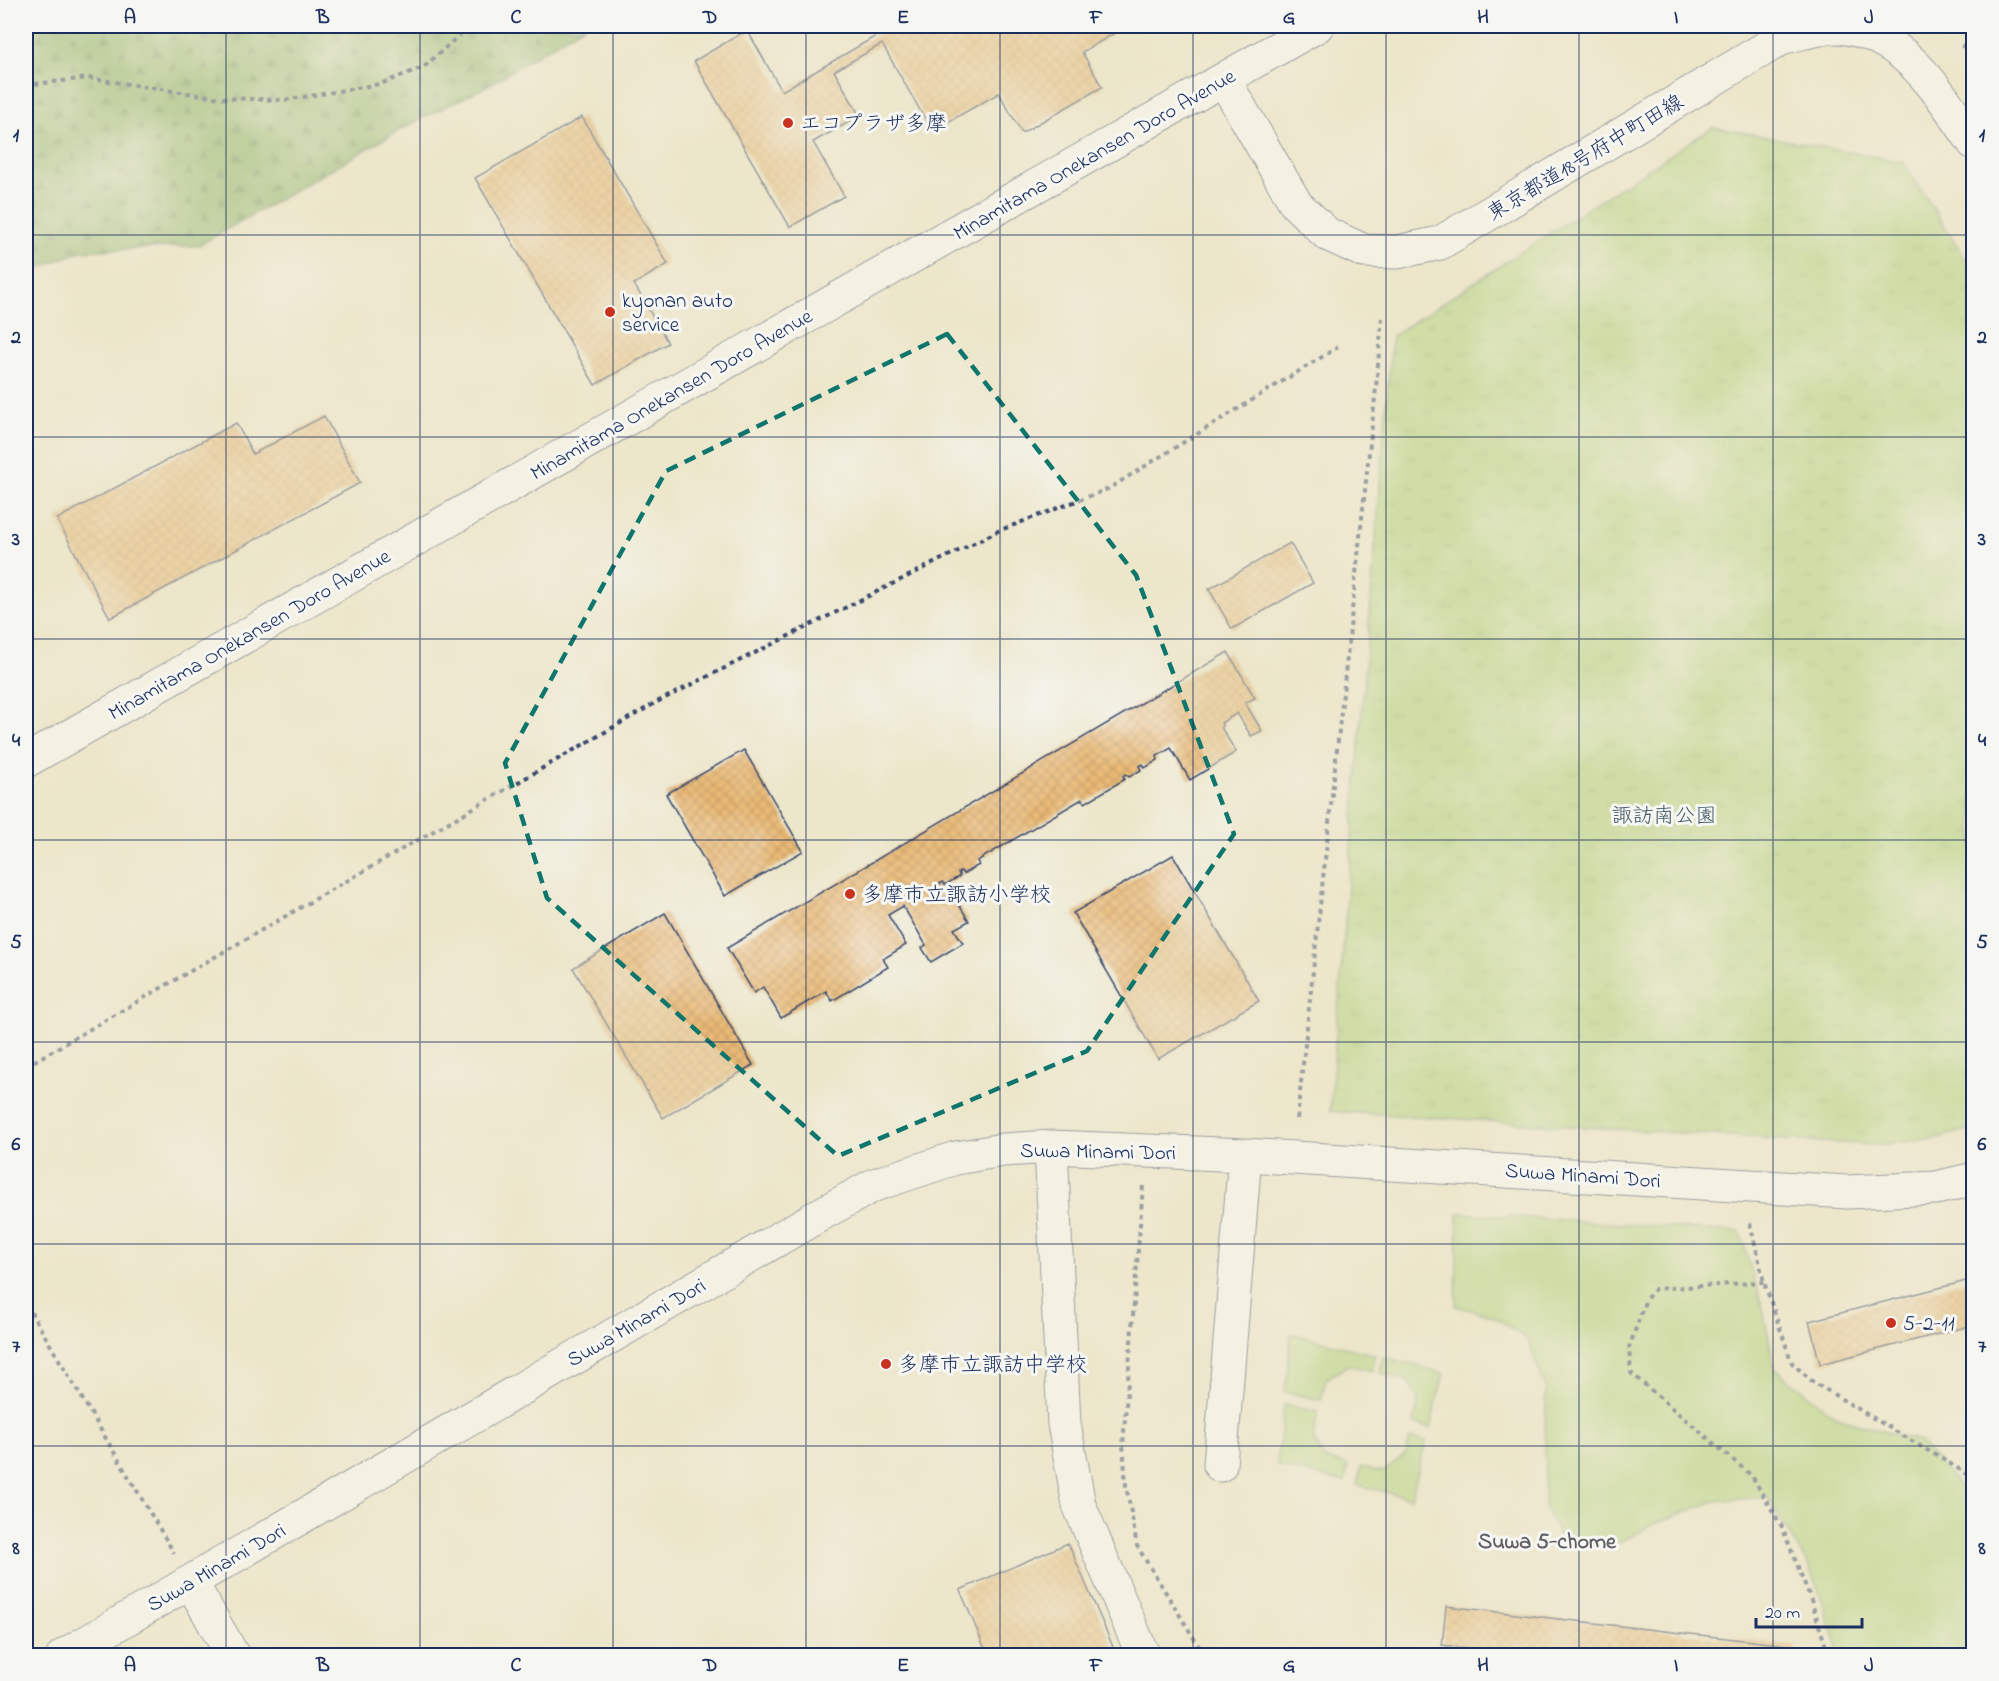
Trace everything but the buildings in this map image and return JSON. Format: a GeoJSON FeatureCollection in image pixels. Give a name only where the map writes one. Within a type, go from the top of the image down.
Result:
{"type":"FeatureCollection","features":[{"type":"Feature","properties":{"kind":"street","name":"Minamitama Onekansen Doro Avenue"},"geometry":{"type":"LineString","coordinates":[[26,761],[1317,26]]}},
{"type":"Feature","properties":{"kind":"street","name":"東京都道18号府中町田線"},"geometry":{"type":"LineString","coordinates":[[1224,80],[1296,204],[1328,234],[1364,251],[1398,252],[1440,243],[1784,38],[1837,27],[1872,34],[1907,56],[1939,92],[1974,143]]}},
{"type":"Feature","properties":{"kind":"street","name":"Suwa Minami Dori"},"geometry":{"type":"LineString","coordinates":[[63,1656],[823,1213],[874,1185],[956,1158],[1004,1150],[1051,1147],[1245,1155],[1847,1192],[1936,1188],[1974,1179]]}},
{"type":"Feature","properties":{"kind":"street"},"geometry":{"type":"LineString","coordinates":[[1051,1147],[1064,1424],[1079,1505],[1145,1656]]}},
{"type":"Feature","properties":{"kind":"street"},"geometry":{"type":"LineString","coordinates":[[1220,1464],[1245,1155]]}},
{"type":"Feature","properties":{"kind":"street"},"geometry":{"type":"LineString","coordinates":[[191,1582],[233,1656]]}},
{"type":"Feature","properties":{"kind":"path"},"geometry":{"type":"LineString","coordinates":[[26,85],[88,78],[220,98],[286,100],[380,84],[423,67],[469,26]]}},
{"type":"Feature","properties":{"kind":"path"},"geometry":{"type":"LineString","coordinates":[[1962,48],[1974,28]]}},
{"type":"Feature","properties":{"kind":"path"},"geometry":{"type":"LineString","coordinates":[[1297,1119],[1382,317]]}},
{"type":"Feature","properties":{"kind":"path"},"geometry":{"type":"LineString","coordinates":[[26,1066],[657,702],[998,531],[1108,489],[1338,347]]}},
{"type":"Feature","properties":{"kind":"path"},"geometry":{"type":"LineString","coordinates":[[1143,1182],[1123,1445],[1126,1485],[1137,1546],[1205,1656]]}},
{"type":"Feature","properties":{"kind":"path"},"geometry":{"type":"LineString","coordinates":[[1750,1223],[1764,1282],[1792,1363],[1813,1382],[1974,1478]]}},
{"type":"Feature","properties":{"kind":"path"},"geometry":{"type":"LineString","coordinates":[[1764,1282],[1655,1289],[1646,1299],[1629,1348],[1631,1373],[1752,1476],[1782,1527],[1810,1597],[1829,1656]]}},
{"type":"Feature","properties":{"kind":"path"},"geometry":{"type":"LineString","coordinates":[[26,1304],[191,1582]]}},
{"type":"Feature","properties":{"kind":"highlighted area"},"geometry":{"type":"Polygon","coordinates":[[[947,334],[1136,575],[1234,834],[1087,1051],[838,1156],[547,898],[505,763],[666,471],[947,334]]]}},
{"type":"Feature","properties":{"kind":"green space"},"geometry":{"type":"Polygon","coordinates":[[[26,26],[584,26],[487,86],[405,127],[198,246],[82,251],[26,273],[26,26]]]}},
{"type":"Feature","properties":{"kind":"green space","name":"諏訪南公園"},"geometry":{"type":"Polygon","coordinates":[[[1713,127],[1903,162],[1973,270],[1973,1128],[1935,1139],[1872,1145],[1330,1111],[1392,336],[1713,127]]]}},
{"type":"Feature","properties":{"kind":"green space"},"geometry":{"type":"Polygon","coordinates":[[[1458,1213],[1740,1232],[1762,1305],[1775,1369],[1836,1417],[1920,1442],[1973,1501],[1973,1655],[1838,1655],[1837,1644],[1812,1572],[1767,1497],[1714,1501],[1658,1522],[1620,1542],[1563,1542],[1544,1506],[1546,1390],[1528,1340],[1495,1317],[1456,1306],[1458,1213]]]}},
{"type":"Feature","properties":{"kind":"green space"},"geometry":{"type":"Polygon","coordinates":[[[1291,1333],[1375,1355],[1373,1371],[1348,1365],[1326,1379],[1321,1400],[1286,1392],[1291,1333]]]}},
{"type":"Feature","properties":{"kind":"green space"},"geometry":{"type":"Polygon","coordinates":[[[1383,1357],[1444,1373],[1430,1428],[1414,1424],[1418,1402],[1409,1381],[1380,1373],[1383,1357]]]}},
{"type":"Feature","properties":{"kind":"green space"},"geometry":{"type":"Polygon","coordinates":[[[1284,1405],[1318,1412],[1313,1439],[1324,1459],[1348,1465],[1345,1482],[1277,1466],[1284,1405]]]}},
{"type":"Feature","properties":{"kind":"green space"},"geometry":{"type":"Polygon","coordinates":[[[1410,1438],[1426,1441],[1411,1498],[1357,1485],[1361,1467],[1383,1472],[1406,1454],[1410,1438]]]}},
{"type":"Feature","properties":{"kind":"place","name":"エコプラザ多摩"},"geometry":{"type":"Point","coordinates":[788,123]}},
{"type":"Feature","properties":{"kind":"place","name":"kyonan auto service"},"geometry":{"type":"Point","coordinates":[610,312]}},
{"type":"Feature","properties":{"kind":"place","name":"多摩市立諏訪小学校"},"geometry":{"type":"Point","coordinates":[850,894]}},
{"type":"Feature","properties":{"kind":"place","name":"5-2-11"},"geometry":{"type":"Point","coordinates":[1891,1323]}},
{"type":"Feature","properties":{"kind":"place","name":"多摩市立諏訪中学校"},"geometry":{"type":"Point","coordinates":[886,1364]}},
{"type":"Feature","properties":{"kind":"district","name":"Suwa 5-chome"},"geometry":{"type":"Point","coordinates":[1547,1540]}}]}
